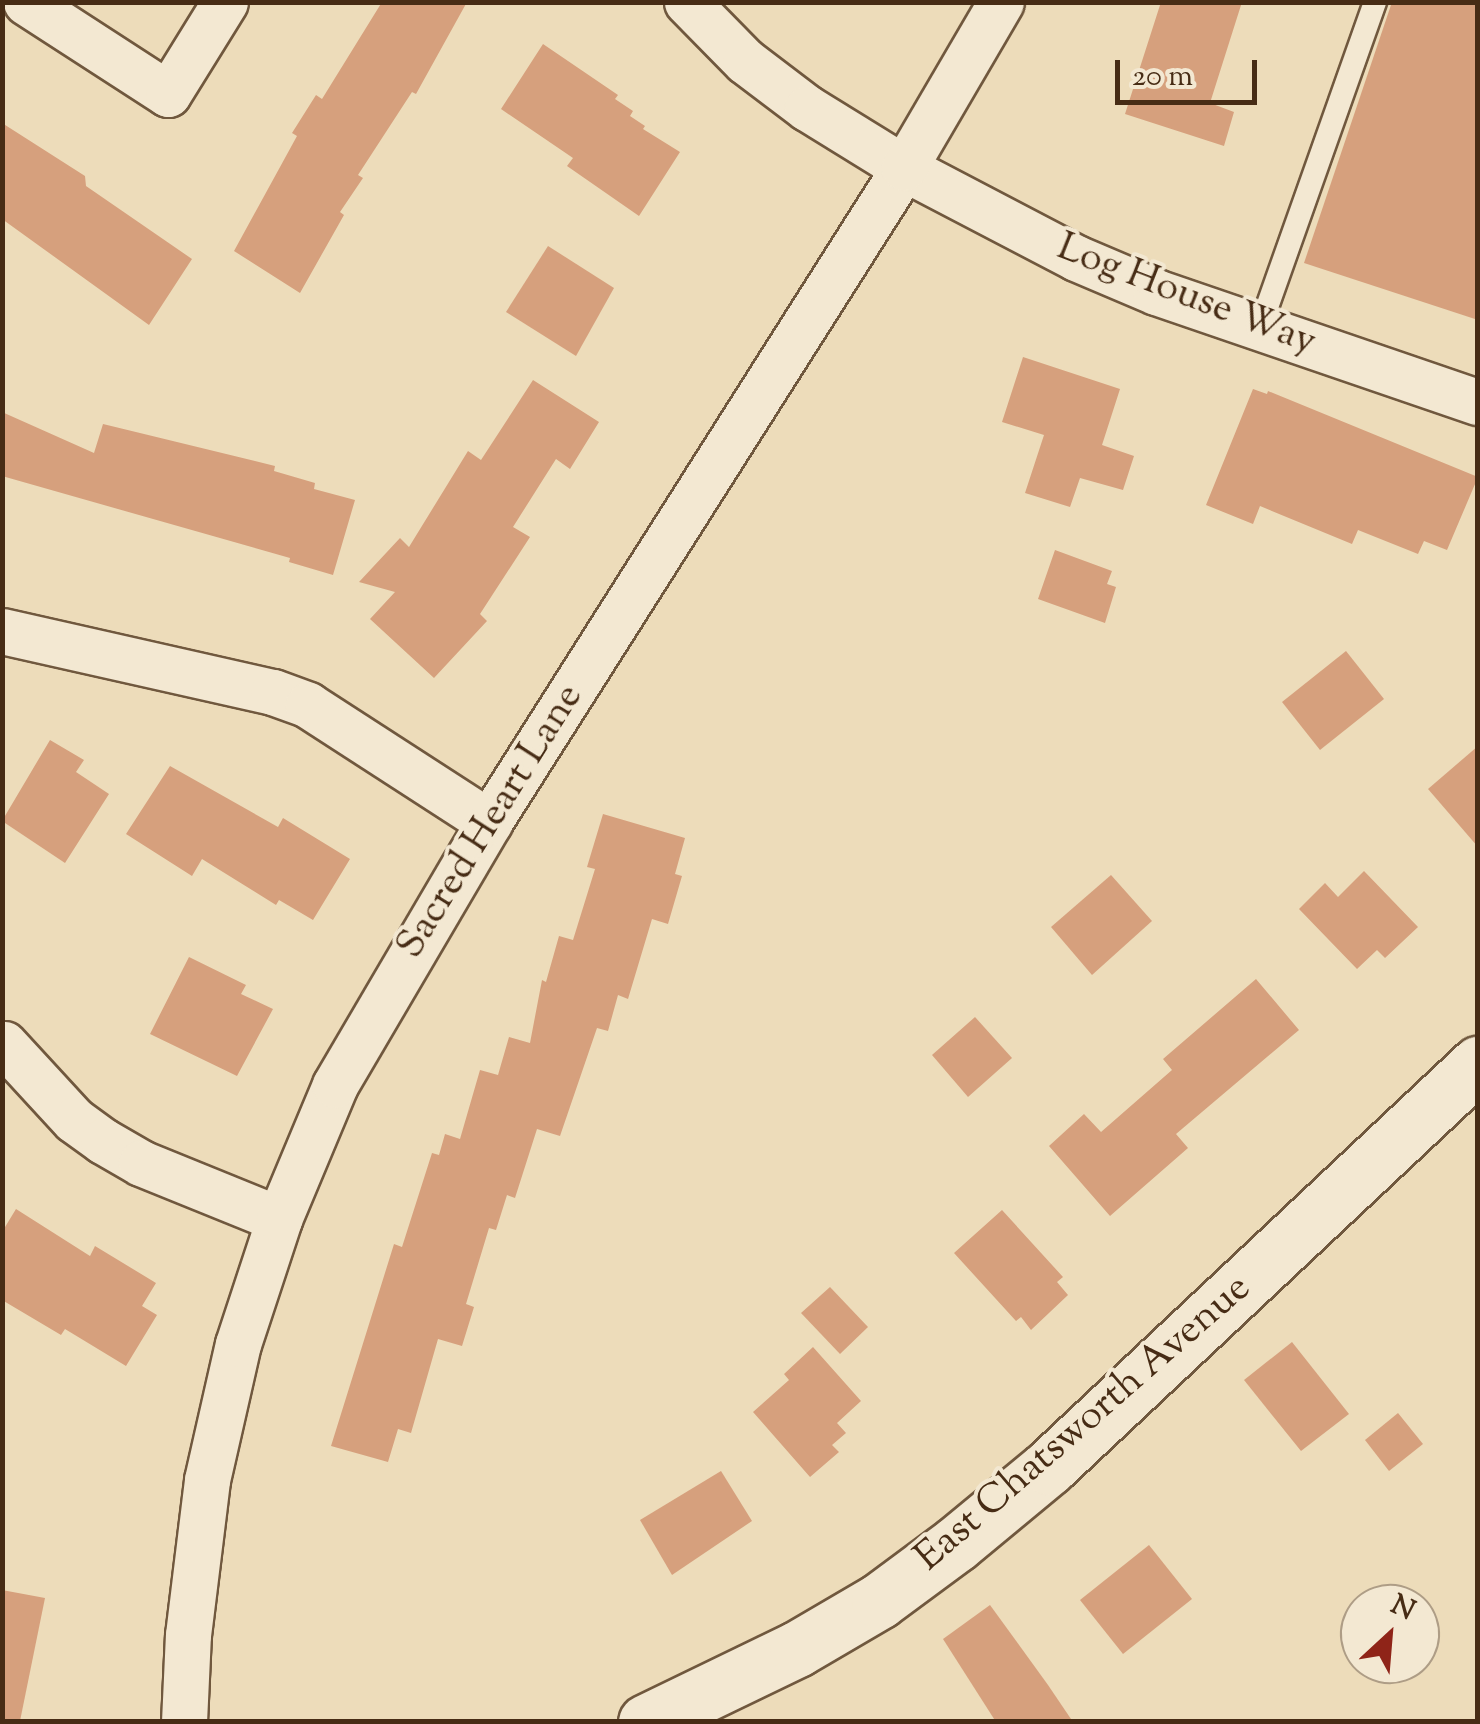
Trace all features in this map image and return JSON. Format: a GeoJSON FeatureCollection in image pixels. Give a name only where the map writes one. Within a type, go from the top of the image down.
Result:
{"type":"FeatureCollection","features":[{"type":"Feature","properties":{"kind":"street"},"geometry":{"type":"LineString","coordinates":[[26,2],[168,94],[225,2]]}},
{"type":"Feature","properties":{"kind":"street","name":"Log House Way"},"geometry":{"type":"LineString","coordinates":[[687,2],[745,61],[807,108],[904,168],[1076,258],[1156,292],[1478,402]]}},
{"type":"Feature","properties":{"kind":"street","name":"Sacred Heart Lane"},"geometry":{"type":"LineString","coordinates":[[184,1722],[188,1635],[207,1480],[238,1344],[279,1220],[335,1085],[489,822],[904,168],[1001,2]]}},
{"type":"Feature","properties":{"kind":"street"},"geometry":{"type":"LineString","coordinates":[[2,631],[273,692],[308,704],[489,822]]}},
{"type":"Feature","properties":{"kind":"street"},"geometry":{"type":"LineString","coordinates":[[4,1044],[74,1120],[103,1141],[141,1164],[279,1220]]}},
{"type":"Feature","properties":{"kind":"street","name":"East Chatsworth Avenue"},"geometry":{"type":"LineString","coordinates":[[646,1722],[797,1650],[879,1601],[956,1544],[1049,1467],[1478,1064]]}},
{"type":"Feature","properties":{"kind":"lane"},"geometry":{"type":"LineString","coordinates":[[1260,327],[1375,2]]}},
{"type":"Feature","properties":{"kind":"building"},"geometry":{"type":"Polygon","coordinates":[[[382,2],[467,2],[416,94],[412,92],[358,175],[363,178],[340,212],[344,215],[300,293],[234,251],[297,136],[292,133],[316,95],[322,99],[382,2]]]}},
{"type":"Feature","properties":{"kind":"building"},"geometry":{"type":"Polygon","coordinates":[[[1161,2],[1242,2],[1210,103],[1234,112],[1224,146],[1125,114],[1161,2]]]}},
{"type":"Feature","properties":{"kind":"building"},"geometry":{"type":"Polygon","coordinates":[[[1392,2],[1478,2],[1478,320],[1304,263],[1392,2]]]}},
{"type":"Feature","properties":{"kind":"building"},"geometry":{"type":"Polygon","coordinates":[[[543,44],[618,95],[615,99],[633,111],[630,116],[645,126],[643,129],[680,152],[639,216],[567,166],[573,158],[501,109],[543,44]]]}},
{"type":"Feature","properties":{"kind":"building"},"geometry":{"type":"Polygon","coordinates":[[[2,123],[85,176],[86,186],[192,259],[149,325],[2,219],[2,123]]]}},
{"type":"Feature","properties":{"kind":"building"},"geometry":{"type":"Polygon","coordinates":[[[548,246],[614,288],[576,356],[506,312],[548,246]]]}},
{"type":"Feature","properties":{"kind":"building"},"geometry":{"type":"Polygon","coordinates":[[[1023,357],[1120,389],[1102,445],[1134,456],[1123,490],[1080,478],[1070,507],[1025,493],[1044,435],[1002,422],[1023,357]]]}},
{"type":"Feature","properties":{"kind":"building"},"geometry":{"type":"Polygon","coordinates":[[[533,380],[599,422],[570,469],[556,459],[513,527],[530,537],[480,614],[487,621],[434,678],[370,619],[395,592],[359,582],[400,538],[409,547],[468,451],[481,460],[533,380]]]}},
{"type":"Feature","properties":{"kind":"building"},"geometry":{"type":"Polygon","coordinates":[[[1253,389],[1267,394],[1268,391],[1478,477],[1447,550],[1424,541],[1418,554],[1358,530],[1352,544],[1260,506],[1253,524],[1206,505],[1253,389]]]}},
{"type":"Feature","properties":{"kind":"building"},"geometry":{"type":"Polygon","coordinates":[[[2,412],[94,453],[103,424],[275,466],[274,471],[315,483],[314,489],[355,500],[333,575],[289,562],[290,558],[2,476],[2,412]]]}},
{"type":"Feature","properties":{"kind":"building"},"geometry":{"type":"Polygon","coordinates":[[[1055,550],[1112,571],[1107,584],[1116,587],[1105,623],[1038,599],[1055,550]]]}},
{"type":"Feature","properties":{"kind":"building"},"geometry":{"type":"Polygon","coordinates":[[[1346,651],[1384,699],[1320,750],[1282,702],[1346,651]]]}},
{"type":"Feature","properties":{"kind":"building"},"geometry":{"type":"Polygon","coordinates":[[[50,740],[84,760],[76,772],[109,794],[65,863],[2,821],[50,740]]]}},
{"type":"Feature","properties":{"kind":"building"},"geometry":{"type":"Polygon","coordinates":[[[1478,746],[1478,847],[1428,789],[1478,746]]]}},
{"type":"Feature","properties":{"kind":"building"},"geometry":{"type":"Polygon","coordinates":[[[170,766],[278,827],[283,818],[350,859],[313,920],[279,900],[276,905],[202,859],[192,876],[126,834],[170,766]]]}},
{"type":"Feature","properties":{"kind":"building"},"geometry":{"type":"Polygon","coordinates":[[[603,814],[685,838],[675,874],[682,876],[668,924],[652,919],[628,999],[618,995],[608,1031],[597,1028],[560,1136],[537,1129],[515,1198],[507,1195],[496,1230],[489,1228],[466,1304],[474,1307],[462,1346],[438,1339],[411,1433],[398,1429],[388,1462],[331,1446],[394,1244],[402,1247],[432,1153],[439,1155],[445,1134],[460,1139],[480,1070],[498,1075],[509,1037],[530,1043],[542,980],[546,982],[559,936],[573,940],[595,869],[587,867],[603,814]]]}},
{"type":"Feature","properties":{"kind":"building"},"geometry":{"type":"Polygon","coordinates":[[[1364,871],[1418,927],[1385,958],[1377,950],[1357,969],[1299,909],[1325,883],[1338,897],[1364,871]]]}},
{"type":"Feature","properties":{"kind":"building"},"geometry":{"type":"Polygon","coordinates":[[[1111,875],[1152,921],[1092,975],[1051,927],[1111,875]]]}},
{"type":"Feature","properties":{"kind":"building"},"geometry":{"type":"Polygon","coordinates":[[[189,957],[246,985],[241,994],[273,1009],[237,1076],[150,1034],[189,957]]]}},
{"type":"Feature","properties":{"kind":"building"},"geometry":{"type":"Polygon","coordinates":[[[1256,979],[1299,1030],[1176,1134],[1188,1148],[1110,1216],[1049,1146],[1084,1114],[1101,1132],[1172,1070],[1163,1059],[1256,979]]]}},
{"type":"Feature","properties":{"kind":"building"},"geometry":{"type":"Polygon","coordinates":[[[975,1017],[1012,1058],[968,1097],[932,1055],[975,1017]]]}},
{"type":"Feature","properties":{"kind":"building"},"geometry":{"type":"Polygon","coordinates":[[[16,1209],[90,1256],[95,1246],[156,1283],[142,1306],[157,1315],[126,1366],[65,1329],[61,1335],[2,1300],[2,1232],[16,1209]]]}},
{"type":"Feature","properties":{"kind":"building"},"geometry":{"type":"Polygon","coordinates":[[[1002,1210],[1063,1277],[1057,1282],[1068,1295],[1031,1330],[1021,1317],[1016,1321],[954,1253],[1002,1210]]]}},
{"type":"Feature","properties":{"kind":"building"},"geometry":{"type":"Polygon","coordinates":[[[830,1287],[868,1327],[840,1354],[801,1313],[830,1287]]]}},
{"type":"Feature","properties":{"kind":"building"},"geometry":{"type":"Polygon","coordinates":[[[1292,1342],[1349,1414],[1301,1451],[1244,1380],[1292,1342]]]}},
{"type":"Feature","properties":{"kind":"building"},"geometry":{"type":"Polygon","coordinates":[[[813,1347],[861,1401],[837,1423],[846,1433],[832,1445],[839,1452],[810,1477],[753,1412],[789,1380],[784,1374],[813,1347]]]}},
{"type":"Feature","properties":{"kind":"building"},"geometry":{"type":"Polygon","coordinates":[[[1398,1413],[1423,1444],[1389,1471],[1365,1440],[1398,1413]]]}},
{"type":"Feature","properties":{"kind":"building"},"geometry":{"type":"Polygon","coordinates":[[[721,1471],[752,1521],[672,1575],[640,1520],[721,1471]]]}},
{"type":"Feature","properties":{"kind":"building"},"geometry":{"type":"Polygon","coordinates":[[[1149,1545],[1192,1599],[1123,1654],[1080,1600],[1149,1545]]]}},
{"type":"Feature","properties":{"kind":"building"},"geometry":{"type":"Polygon","coordinates":[[[2,1590],[45,1598],[20,1721],[2,1719],[2,1590]]]}},
{"type":"Feature","properties":{"kind":"building"},"geometry":{"type":"Polygon","coordinates":[[[990,1605],[1073,1722],[996,1722],[943,1639],[990,1605]]]}}]}
